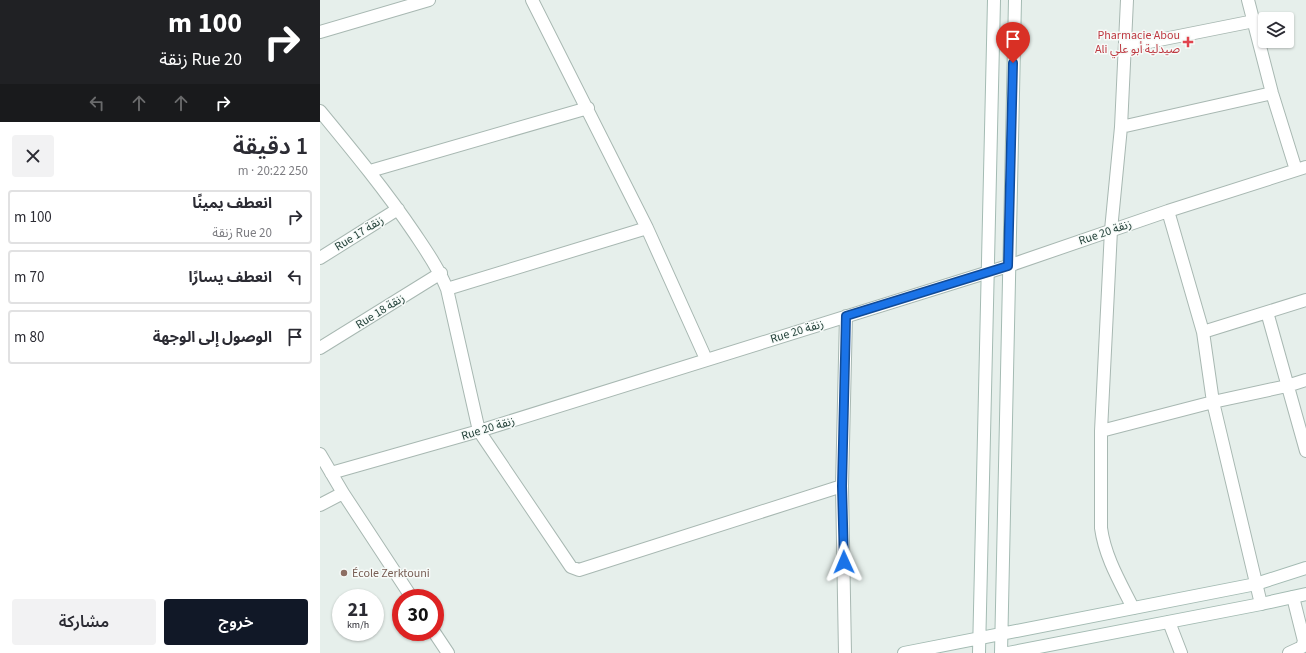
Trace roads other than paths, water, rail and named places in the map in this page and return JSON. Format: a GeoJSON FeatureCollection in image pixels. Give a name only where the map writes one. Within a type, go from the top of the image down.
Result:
{"type":"FeatureCollection","features":[{"type":"Feature","properties":{"kind":"street"},"geometry":{"type":"LineString","coordinates":[[320,32],[429,0]]}},
{"type":"Feature","properties":{"kind":"street"},"geometry":{"type":"LineString","coordinates":[[532,0],[588,108],[647,228],[706,359]]}},
{"type":"Feature","properties":{"kind":"street"},"geometry":{"type":"LineString","coordinates":[[979,653],[978,639],[994,0]]}},
{"type":"Feature","properties":{"kind":"street"},"geometry":{"type":"LineString","coordinates":[[1001,653],[1008,266],[1015,0]]}},
{"type":"Feature","properties":{"kind":"street"},"geometry":{"type":"LineString","coordinates":[[1127,0],[1121,127],[1112,230],[1101,431],[1101,528],[1103,542],[1109,560],[1133,608]]}},
{"type":"Feature","properties":{"kind":"street"},"geometry":{"type":"LineString","coordinates":[[1248,0],[1272,93],[1301,168]]}},
{"type":"Feature","properties":{"kind":"street"},"geometry":{"type":"LineString","coordinates":[[1125,43],[1144,43],[1254,21]]}},
{"type":"Feature","properties":{"kind":"street"},"geometry":{"type":"LineString","coordinates":[[1121,127],[1272,93]]}},
{"type":"Feature","properties":{"kind":"street"},"geometry":{"type":"LineString","coordinates":[[370,171],[588,108]]}},
{"type":"Feature","properties":{"kind":"street"},"geometry":{"type":"LineString","coordinates":[[320,111],[370,171],[398,209],[441,273],[447,289],[479,431],[571,567],[579,570],[842,486]]}},
{"type":"Feature","properties":{"kind":"street","name":"Rue 20 زنقة"},"geometry":{"type":"LineString","coordinates":[[331,472],[479,431],[1008,266],[1168,211],[1301,168]]}},
{"type":"Feature","properties":{"kind":"street","name":"Rue 17 زنقة"},"geometry":{"type":"LineString","coordinates":[[320,258],[398,209]]}},
{"type":"Feature","properties":{"kind":"street"},"geometry":{"type":"LineString","coordinates":[[1168,211],[1203,332],[1214,402],[1261,604]]}},
{"type":"Feature","properties":{"kind":"street"},"geometry":{"type":"LineString","coordinates":[[447,289],[647,228]]}},
{"type":"Feature","properties":{"kind":"street","name":"Rue 18 زنقة"},"geometry":{"type":"LineString","coordinates":[[320,348],[441,273]]}},
{"type":"Feature","properties":{"kind":"street"},"geometry":{"type":"LineString","coordinates":[[1203,332],[1306,300]]}},
{"type":"Feature","properties":{"kind":"street"},"geometry":{"type":"LineString","coordinates":[[1267,312],[1306,451]]}},
{"type":"Feature","properties":{"kind":"street"},"geometry":{"type":"LineString","coordinates":[[845,653],[842,486],[846,316]]}},
{"type":"Feature","properties":{"kind":"street"},"geometry":{"type":"LineString","coordinates":[[1101,431],[1214,402],[1287,386],[1306,380]]}},
{"type":"Feature","properties":{"kind":"street"},"geometry":{"type":"LineString","coordinates":[[320,454],[343,493],[406,589]]}},
{"type":"Feature","properties":{"kind":"street"},"geometry":{"type":"LineString","coordinates":[[320,505],[343,493]]}},
{"type":"Feature","properties":{"kind":"street"},"geometry":{"type":"LineString","coordinates":[[904,653],[1256,584],[1306,568]]}},
{"type":"Feature","properties":{"kind":"street"},"geometry":{"type":"LineString","coordinates":[[1008,653],[1306,594]]}},
{"type":"Feature","properties":{"kind":"street"},"geometry":{"type":"LineString","coordinates":[[1289,653],[1302,647],[1304,641],[1293,597]]}},
{"type":"Feature","properties":{"kind":"street"},"geometry":{"type":"LineString","coordinates":[[1169,622],[1181,653]]}},
{"type":"Feature","properties":{"kind":"street"},"geometry":{"type":"LineString","coordinates":[[440,641],[448,653]]}},
{"type":"Feature","properties":{"kind":"place","name":"Pharmacie Abou Ali صيدلية أبو علي"},"geometry":{"type":"Point","coordinates":[1188,42]}},
{"type":"Feature","properties":{"kind":"place","name":"École Zerktouni"},"geometry":{"type":"Point","coordinates":[344,573]}}]}
